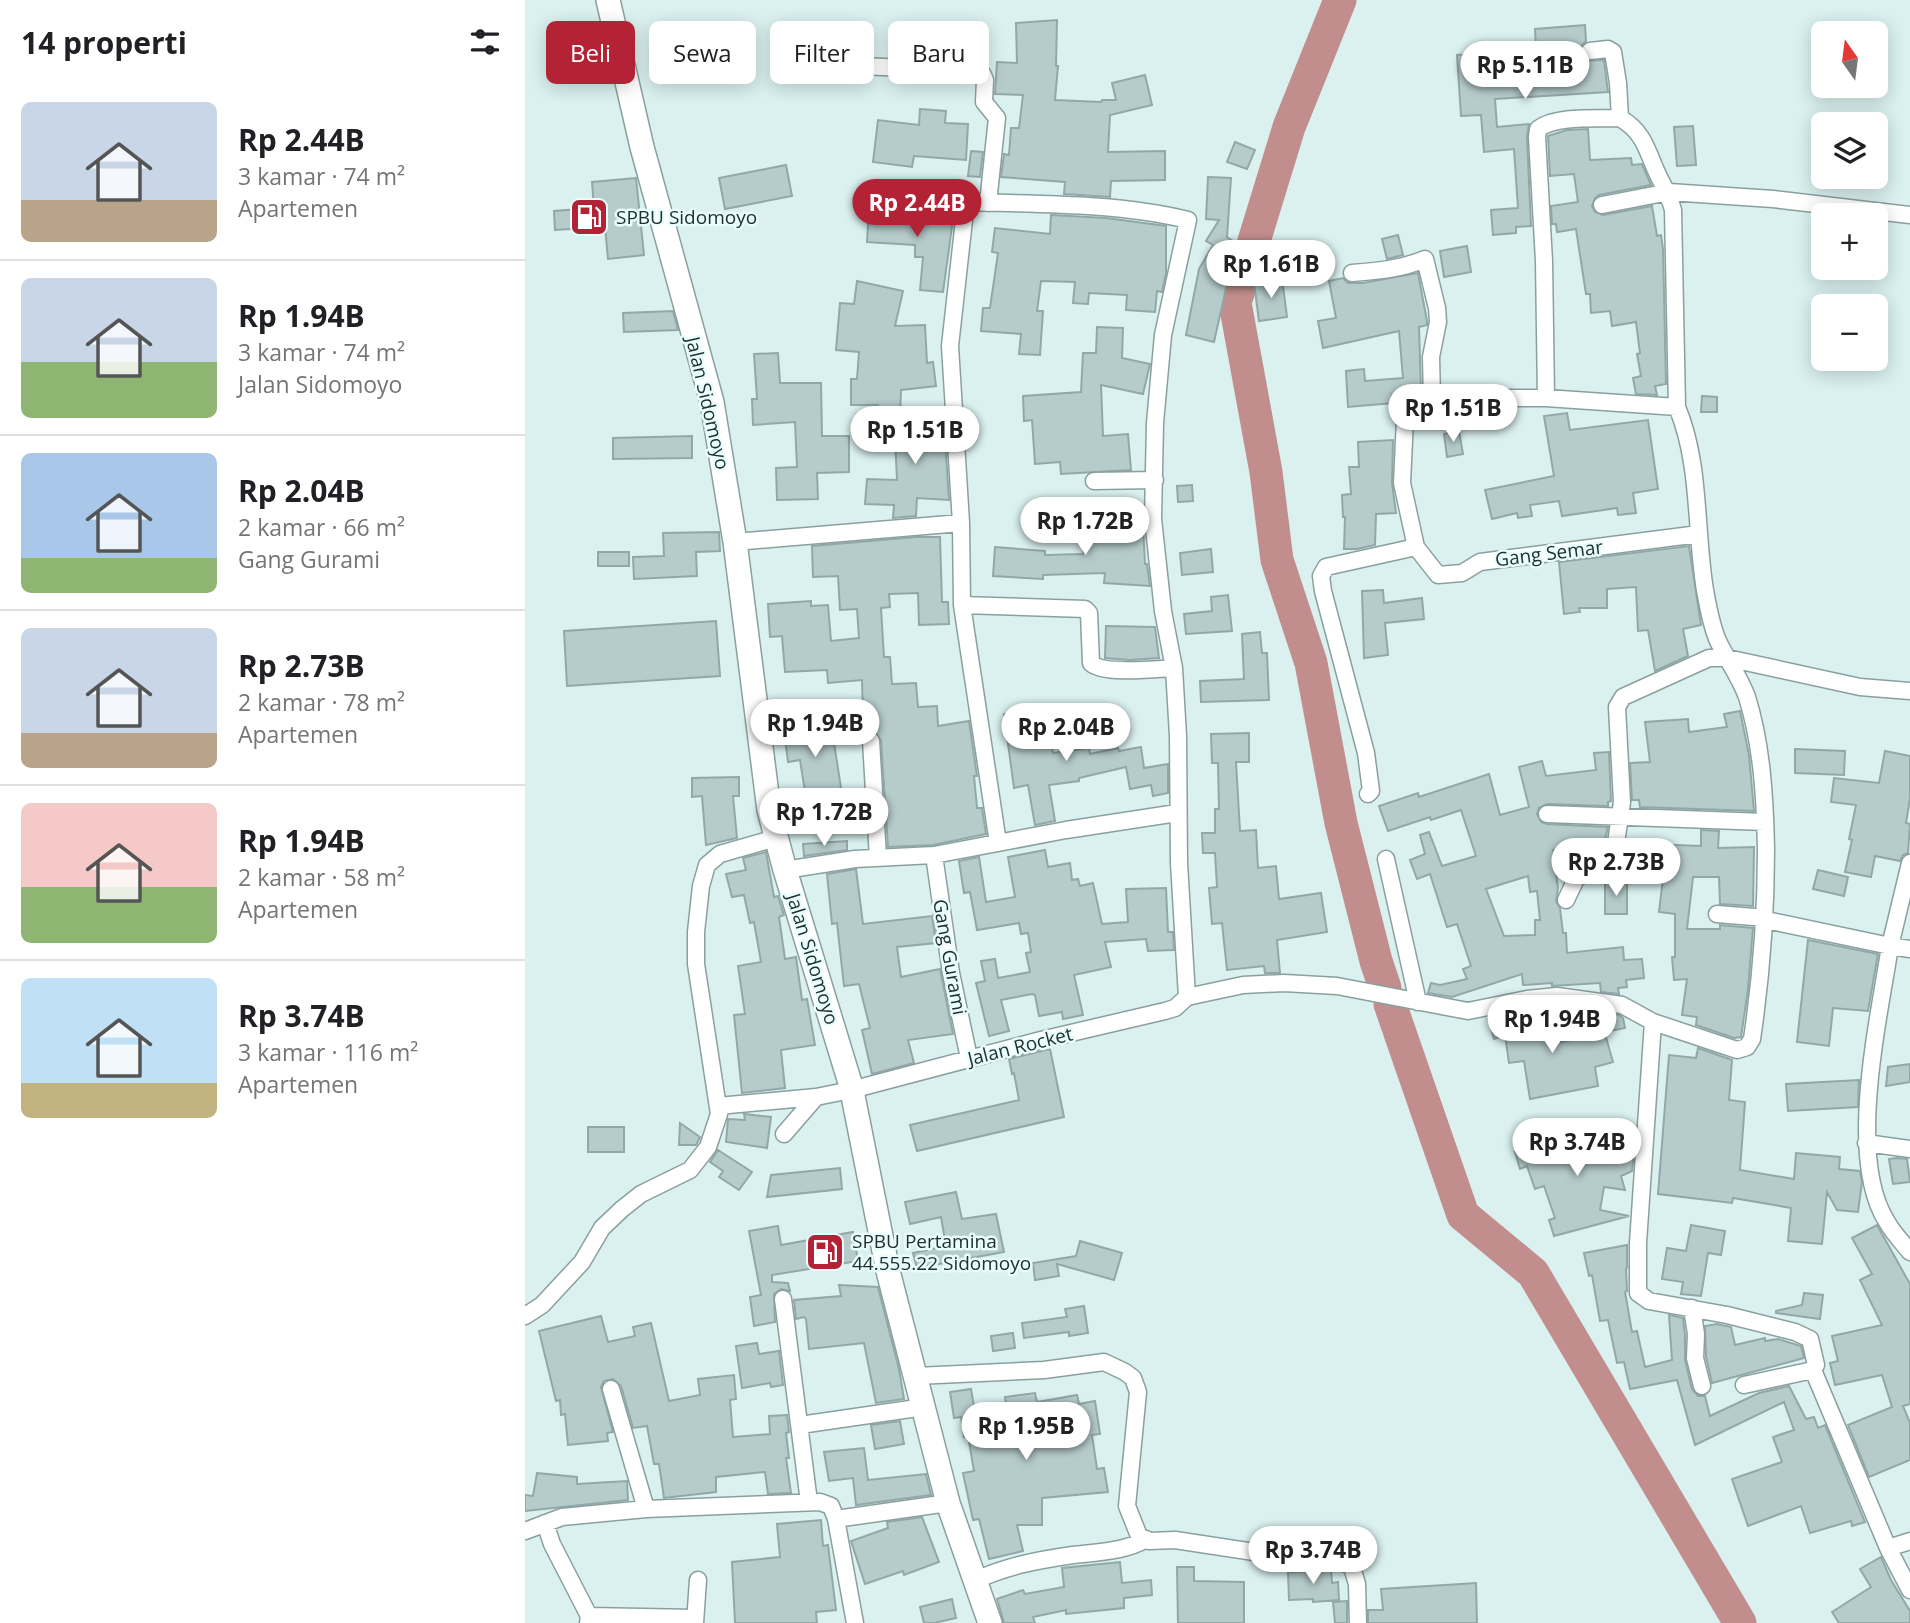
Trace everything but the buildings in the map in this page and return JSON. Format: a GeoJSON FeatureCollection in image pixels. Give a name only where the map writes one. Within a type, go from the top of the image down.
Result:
{"type":"FeatureCollection","features":[{"type":"Feature","properties":{"kind":"main road","name":"Jalan Sidomoyo"},"geometry":{"type":"LineString","coordinates":[[608,0],[642,147],[712,402],[735,542],[769,810],[851,1090],[888,1271],[948,1503],[990,1623]]}},
{"type":"Feature","properties":{"kind":"street"},"geometry":{"type":"LineString","coordinates":[[1590,51],[1608,49],[1613,52],[1620,118]]}},
{"type":"Feature","properties":{"kind":"street"},"geometry":{"type":"LineString","coordinates":[[874,67],[950,70],[983,75],[984,102],[997,118],[988,203]]}},
{"type":"Feature","properties":{"kind":"street"},"geometry":{"type":"LineString","coordinates":[[1546,398],[1538,129],[1557,121],[1620,118],[1638,133],[1652,158],[1659,178],[1669,192],[1673,211],[1678,407],[1688,433],[1705,588],[1713,629],[1747,698],[1761,763],[1765,822],[1766,919]]}},
{"type":"Feature","properties":{"kind":"street"},"geometry":{"type":"LineString","coordinates":[[1602,205],[1669,192],[1773,199],[1910,215]]}},
{"type":"Feature","properties":{"kind":"street"},"geometry":{"type":"LineString","coordinates":[[868,197],[1074,206],[1163,214],[1188,220],[1163,335],[1155,423],[1153,519],[1163,611],[1174,668],[1178,736],[1177,813],[1187,997]]}},
{"type":"Feature","properties":{"kind":"street"},"geometry":{"type":"LineString","coordinates":[[966,202],[950,346],[961,523],[962,605],[998,843]]}},
{"type":"Feature","properties":{"kind":"street"},"geometry":{"type":"LineString","coordinates":[[1353,273],[1409,266],[1425,259],[1438,322],[1431,357],[1432,398]]}},
{"type":"Feature","properties":{"kind":"street"},"geometry":{"type":"LineString","coordinates":[[1368,794],[1371,791],[1366,753],[1322,591],[1321,576],[1326,567],[1416,547],[1402,483],[1403,425],[1407,414],[1413,407],[1432,398],[1546,398],[1678,407]]}},
{"type":"Feature","properties":{"kind":"street"},"geometry":{"type":"LineString","coordinates":[[1094,481],[1155,480]]}},
{"type":"Feature","properties":{"kind":"street"},"geometry":{"type":"LineString","coordinates":[[735,542],[961,523]]}},
{"type":"Feature","properties":{"kind":"street","name":"Gang Semar"},"geometry":{"type":"LineString","coordinates":[[1416,547],[1438,575],[1462,573],[1480,562],[1699,534]]}},
{"type":"Feature","properties":{"kind":"street"},"geometry":{"type":"LineString","coordinates":[[962,605],[1085,609],[1089,613],[1091,663],[1095,667],[1174,668]]}},
{"type":"Feature","properties":{"kind":"street"},"geometry":{"type":"LineString","coordinates":[[1566,900],[1581,874],[1611,855],[1616,843],[1621,816],[1617,707],[1620,700],[1709,658],[1727,658],[1860,687],[1910,691]]}},
{"type":"Feature","properties":{"kind":"street"},"geometry":{"type":"LineString","coordinates":[[871,740],[878,858]]}},
{"type":"Feature","properties":{"kind":"street"},"geometry":{"type":"LineString","coordinates":[[785,870],[878,858],[934,855],[1066,830],[1177,813]]}},
{"type":"Feature","properties":{"kind":"street"},"geometry":{"type":"LineString","coordinates":[[1547,814],[1765,822]]}},
{"type":"Feature","properties":{"kind":"street"},"geometry":{"type":"LineString","coordinates":[[525,1315],[542,1305],[582,1262],[603,1228],[622,1209],[641,1194],[690,1170],[708,1147],[719,1114],[696,964],[695,932],[701,886],[707,865],[720,854],[776,838]]}},
{"type":"Feature","properties":{"kind":"street","name":"Gang Gurami"},"geometry":{"type":"LineString","coordinates":[[934,855],[951,973],[969,1058]]}},
{"type":"Feature","properties":{"kind":"street"},"geometry":{"type":"LineString","coordinates":[[1386,859],[1418,1002]]}},
{"type":"Feature","properties":{"kind":"street"},"geometry":{"type":"LineString","coordinates":[[1910,863],[1889,946],[1872,1071],[1866,1143],[1870,1175],[1879,1205],[1886,1221],[1910,1252]]}},
{"type":"Feature","properties":{"kind":"street"},"geometry":{"type":"LineString","coordinates":[[1717,914],[1766,919],[1910,949]]}},
{"type":"Feature","properties":{"kind":"street","name":"Jalan Rocket"},"geometry":{"type":"LineString","coordinates":[[718,1106],[816,1097],[851,1090],[969,1058],[1165,1012],[1187,997],[1243,985],[1308,983],[1468,1012],[1527,999],[1557,996],[1622,1005],[1653,1022],[1737,1050],[1747,1048],[1752,1039],[1762,973],[1766,919]]}},
{"type":"Feature","properties":{"kind":"street"},"geometry":{"type":"LineString","coordinates":[[1653,1022],[1637,1293],[1649,1301],[1692,1308],[1805,1335],[1809,1339],[1816,1365],[1813,1370],[1744,1385]]}},
{"type":"Feature","properties":{"kind":"street"},"geometry":{"type":"LineString","coordinates":[[784,1134],[816,1097]]}},
{"type":"Feature","properties":{"kind":"street"},"geometry":{"type":"LineString","coordinates":[[1866,1143],[1910,1149]]}},
{"type":"Feature","properties":{"kind":"street"},"geometry":{"type":"LineString","coordinates":[[783,1299],[809,1502]]}},
{"type":"Feature","properties":{"kind":"street"},"geometry":{"type":"LineString","coordinates":[[1692,1308],[1696,1334],[1695,1357],[1702,1386]]}},
{"type":"Feature","properties":{"kind":"street"},"geometry":{"type":"LineString","coordinates":[[916,1376],[1044,1370],[1104,1362],[1125,1372],[1133,1378],[1138,1392],[1127,1506],[1139,1536],[1254,1552],[1338,1559],[1352,1567],[1357,1584],[1358,1623]]}},
{"type":"Feature","properties":{"kind":"street"},"geometry":{"type":"LineString","coordinates":[[1813,1370],[1888,1548],[1910,1590]]}},
{"type":"Feature","properties":{"kind":"street"},"geometry":{"type":"LineString","coordinates":[[611,1389],[646,1509]]}},
{"type":"Feature","properties":{"kind":"street"},"geometry":{"type":"LineString","coordinates":[[800,1425],[924,1407]]}},
{"type":"Feature","properties":{"kind":"street"},"geometry":{"type":"LineString","coordinates":[[525,1531],[562,1517],[646,1509],[820,1502],[831,1506],[836,1519],[855,1623]]}},
{"type":"Feature","properties":{"kind":"street"},"geometry":{"type":"LineString","coordinates":[[836,1519],[948,1503]]}},
{"type":"Feature","properties":{"kind":"street"},"geometry":{"type":"LineString","coordinates":[[545,1523],[552,1544],[588,1620],[695,1620],[698,1580]]}},
{"type":"Feature","properties":{"kind":"street"},"geometry":{"type":"LineString","coordinates":[[974,1581],[998,1570],[1031,1561],[1127,1548],[1146,1539]]}},
{"type":"Feature","properties":{"kind":"street"},"geometry":{"type":"LineString","coordinates":[[1888,1548],[1910,1541]]}},
{"type":"Feature","properties":{"kind":"waterway"},"geometry":{"type":"LineString","coordinates":[[1340,0],[1289,127],[1235,303],[1266,472],[1277,560],[1311,663],[1341,823],[1385,988]]}},
{"type":"Feature","properties":{"kind":"waterway"},"geometry":{"type":"LineString","coordinates":[[1390,1004],[1463,1215],[1533,1273],[1740,1623]]}},
{"type":"Feature","properties":{"kind":"place","name":"SPBU Sidomoyo"},"geometry":{"type":"Point","coordinates":[589,217]}},
{"type":"Feature","properties":{"kind":"place","name":"SPBU Pertamina 44.555.22 Sidomoyo"},"geometry":{"type":"Point","coordinates":[825,1252]}}]}
